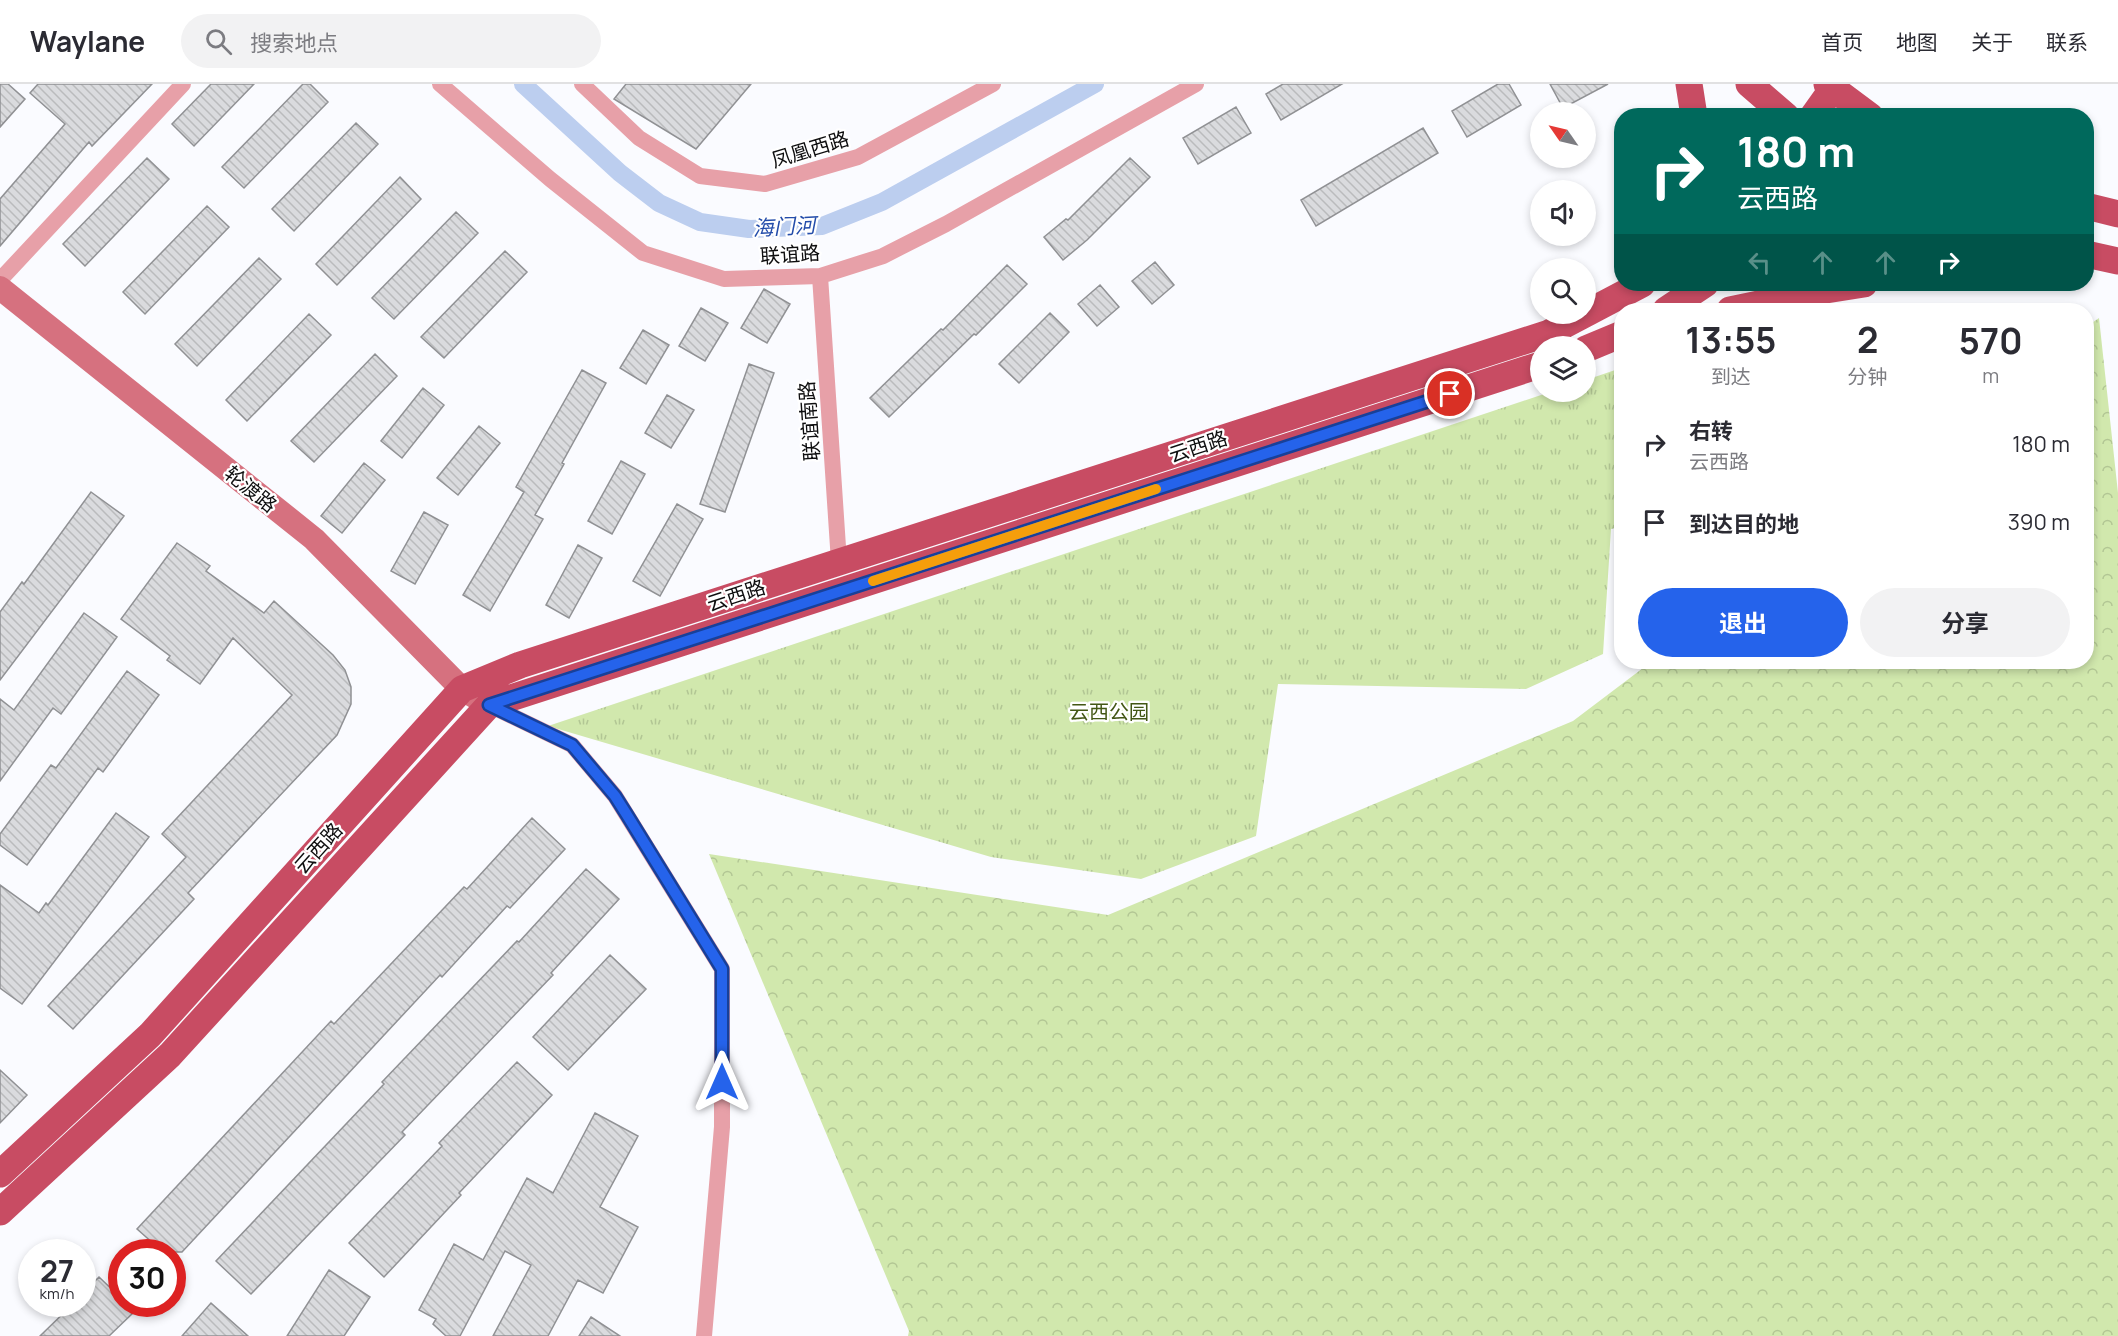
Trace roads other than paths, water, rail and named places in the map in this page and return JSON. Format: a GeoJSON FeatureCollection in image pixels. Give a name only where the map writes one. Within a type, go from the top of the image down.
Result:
{"type":"FeatureCollection","features":[{"type":"Feature","properties":{"kind":"main road"},"geometry":{"type":"LineString","coordinates":[[1689,84],[1693,108]]}},
{"type":"Feature","properties":{"kind":"main road"},"geometry":{"type":"LineString","coordinates":[[1749,84],[1777,108]]}},
{"type":"Feature","properties":{"kind":"main road"},"geometry":{"type":"LineString","coordinates":[[1818,108],[1830,86],[1858,108]]}},
{"type":"Feature","properties":{"kind":"main road"},"geometry":{"type":"LineString","coordinates":[[2094,208],[2118,214]]}},
{"type":"Feature","properties":{"kind":"main road"},"geometry":{"type":"LineString","coordinates":[[2094,256],[2117,261]]}},
{"type":"Feature","properties":{"kind":"main road"},"geometry":{"type":"LineString","coordinates":[[2094,262],[2117,261]]}},
{"type":"Feature","properties":{"kind":"main road","name":"轮渡路"},"geometry":{"type":"LineString","coordinates":[[0,288],[314,539],[462,689],[489,705]]}},
{"type":"Feature","properties":{"kind":"main road","name":"云西路"},"geometry":{"type":"LineString","coordinates":[[0,1174],[150,1035],[462,689],[520,665],[1550,333],[1619,291]]}},
{"type":"Feature","properties":{"kind":"main road"},"geometry":{"type":"LineString","coordinates":[[1676,303],[1694,291]]}},
{"type":"Feature","properties":{"kind":"main road"},"geometry":{"type":"LineString","coordinates":[[1764,303],[1821,291]]}},
{"type":"Feature","properties":{"kind":"main road"},"geometry":{"type":"LineString","coordinates":[[1596,345],[1614,337]]}},
{"type":"Feature","properties":{"kind":"main road","name":"云西路"},"geometry":{"type":"LineString","coordinates":[[0,1212],[170,1054],[489,705],[1530,368]]}},
{"type":"Feature","properties":{"kind":"street"},"geometry":{"type":"LineString","coordinates":[[0,280],[183,84]]}},
{"type":"Feature","properties":{"kind":"street","name":"联谊路"},"geometry":{"type":"LineString","coordinates":[[440,84],[550,179],[643,253],[724,279],[820,276],[883,256],[946,224],[1196,84]]}},
{"type":"Feature","properties":{"kind":"street","name":"凤凰西路"},"geometry":{"type":"LineString","coordinates":[[582,84],[639,138],[700,176],[765,184],[858,157],[993,84]]}},
{"type":"Feature","properties":{"kind":"street","name":"联谊南路"},"geometry":{"type":"LineString","coordinates":[[820,276],[839,562]]}},
{"type":"Feature","properties":{"kind":"street"},"geometry":{"type":"LineString","coordinates":[[489,705],[572,745],[615,796],[722,969],[722,1127],[704,1336]]}},
{"type":"Feature","properties":{"kind":"waterway","name":"海门河"},"geometry":{"type":"LineString","coordinates":[[523,84],[620,173],[659,203],[700,222],[749,229],[822,226],[882,202],[1095,84]]}},
{"type":"Feature","properties":{"kind":"park label","name":"云西公园"},"geometry":{"type":"Point","coordinates":[1109,711]}}]}
